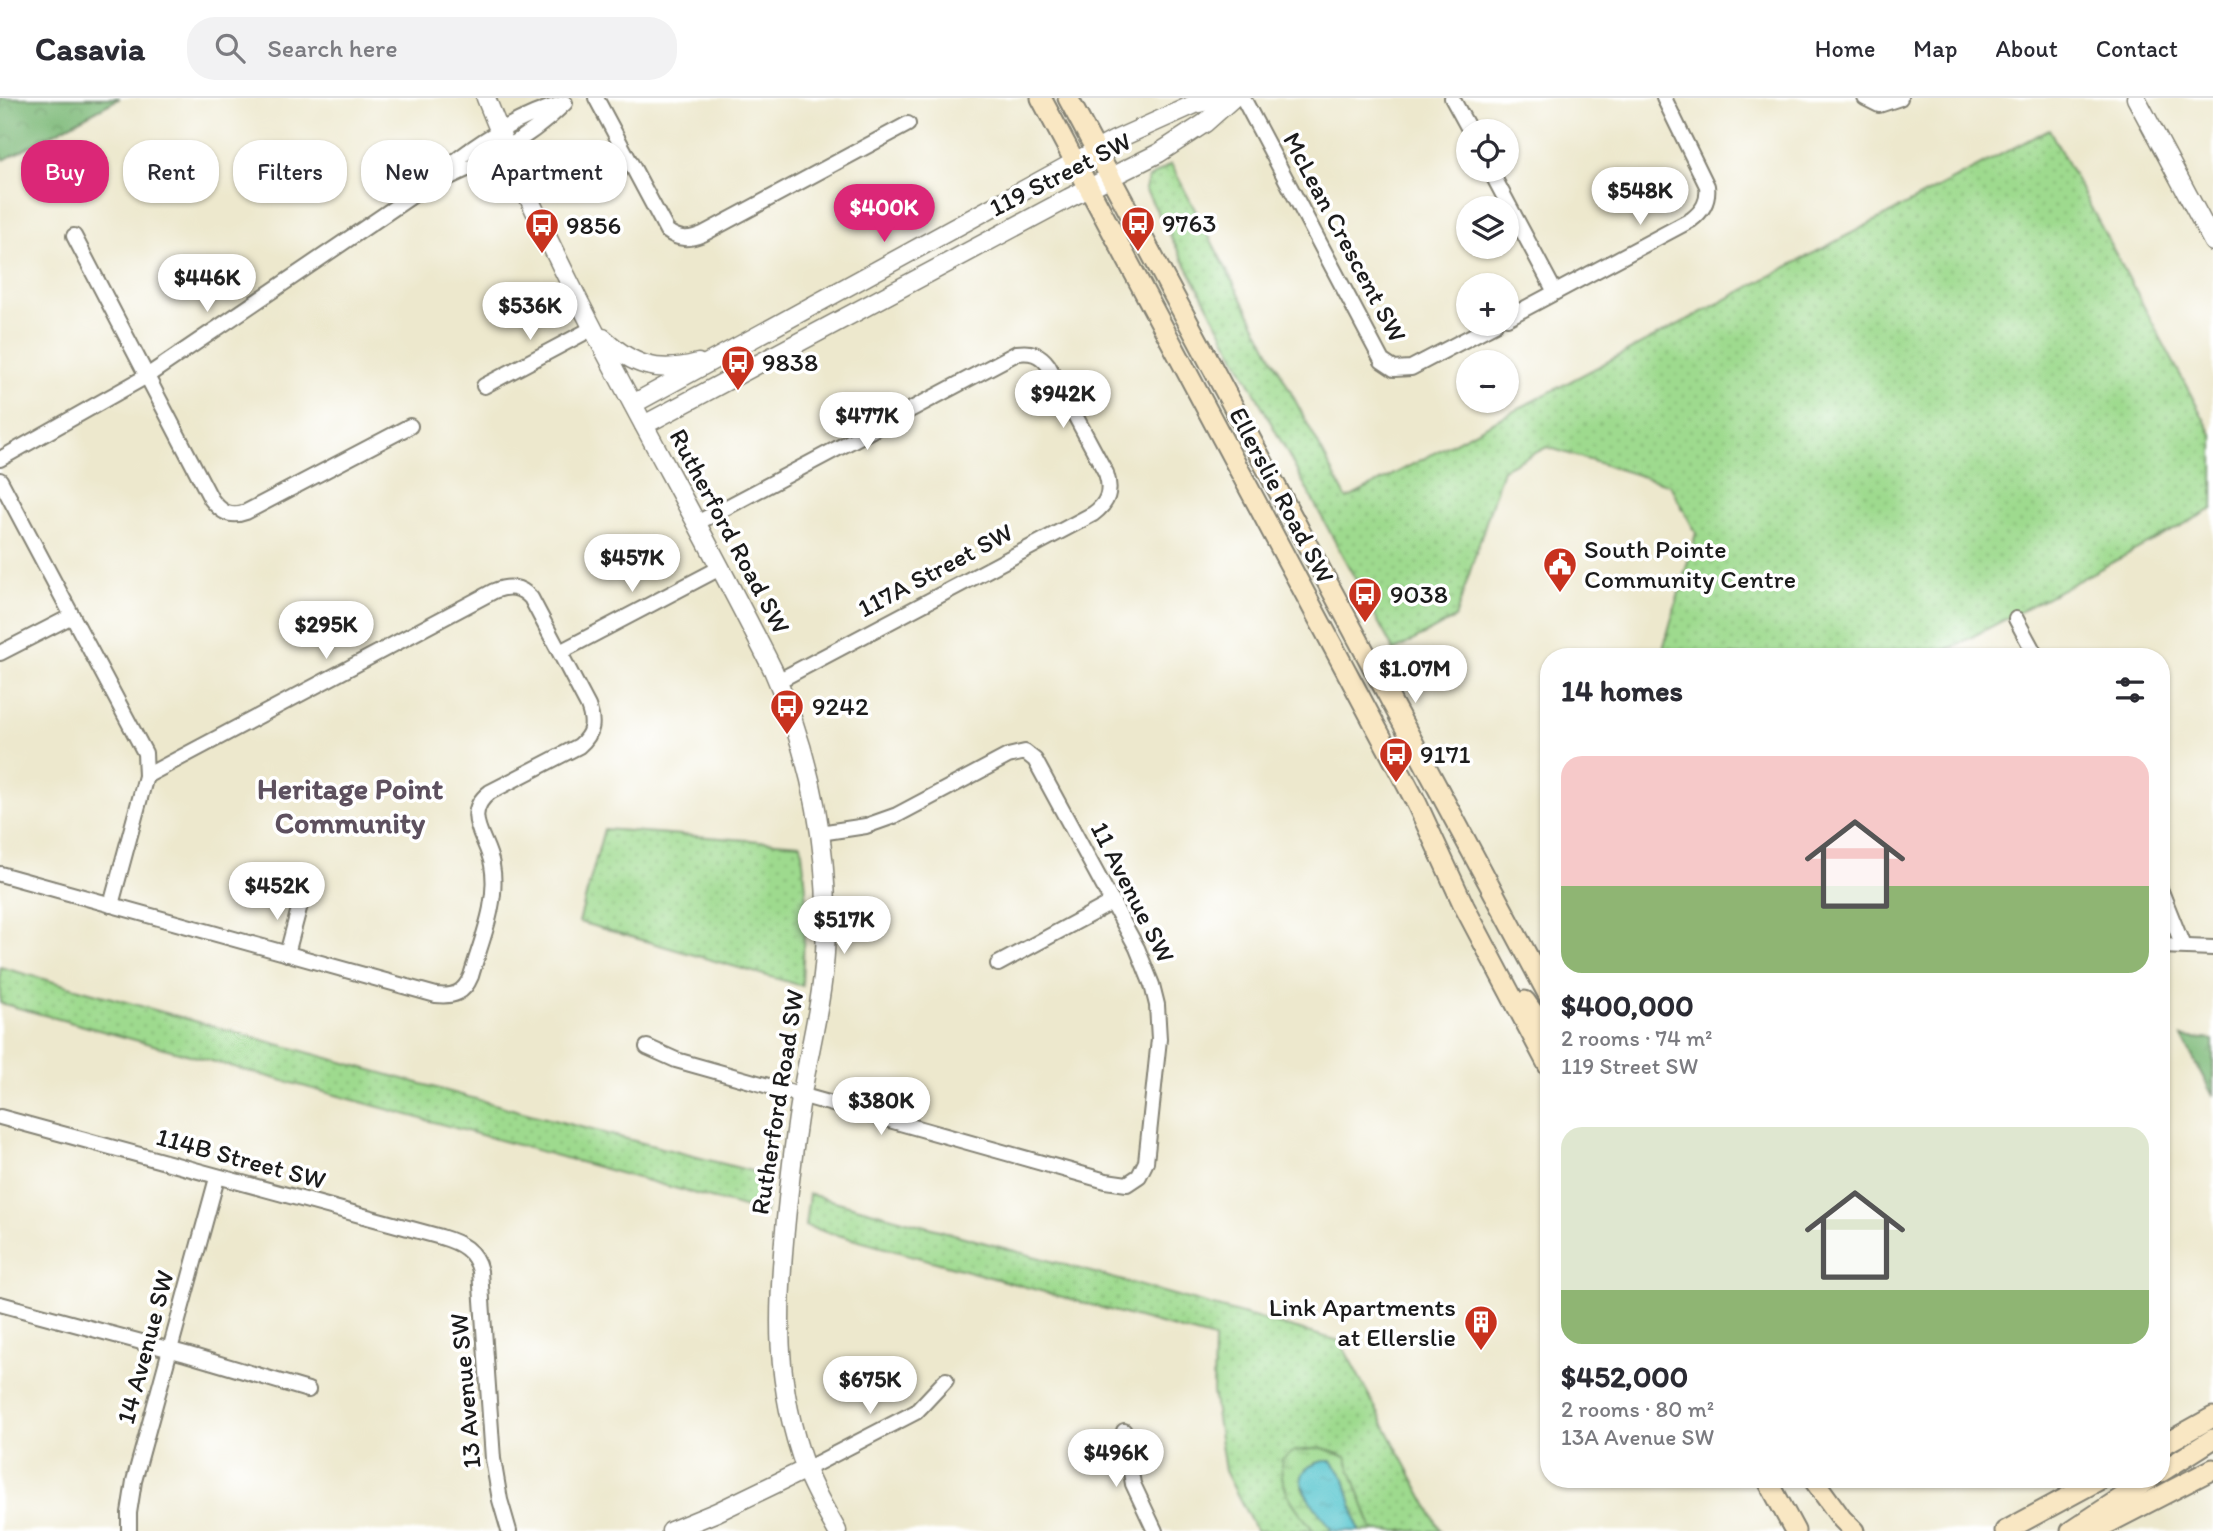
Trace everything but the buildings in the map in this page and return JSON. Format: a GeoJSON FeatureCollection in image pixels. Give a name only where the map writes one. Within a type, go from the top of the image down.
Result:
{"type":"FeatureCollection","features":[{"type":"Feature","properties":{"kind":"main road","name":"Ellerslie Road SW"},"geometry":{"type":"LineString","coordinates":[[1041,98],[1417,804],[1482,940],[1540,1050]]}},
{"type":"Feature","properties":{"kind":"main road","name":"Ellerslie Road SW"},"geometry":{"type":"LineString","coordinates":[[1068,98],[1540,979]]}},
{"type":"Feature","properties":{"kind":"main road"},"geometry":{"type":"LineString","coordinates":[[1482,940],[1540,1022]]}},
{"type":"Feature","properties":{"kind":"main road"},"geometry":{"type":"LineString","coordinates":[[2170,1441],[2213,1418]]}},
{"type":"Feature","properties":{"kind":"main road"},"geometry":{"type":"LineString","coordinates":[[2170,1466],[2213,1438]]}},
{"type":"Feature","properties":{"kind":"main road"},"geometry":{"type":"LineString","coordinates":[[2093,1531],[2213,1469]]}},
{"type":"Feature","properties":{"kind":"main road"},"geometry":{"type":"LineString","coordinates":[[1772,1488],[1795,1531]]}},
{"type":"Feature","properties":{"kind":"main road"},"geometry":{"type":"LineString","coordinates":[[1815,1488],[1836,1531]]}},
{"type":"Feature","properties":{"kind":"main road"},"geometry":{"type":"LineString","coordinates":[[1818,1488],[1854,1531]]}},
{"type":"Feature","properties":{"kind":"main road"},"geometry":{"type":"LineString","coordinates":[[2006,1529],[2084,1488]]}},
{"type":"Feature","properties":{"kind":"main road"},"geometry":{"type":"LineString","coordinates":[[2071,1531],[2136,1488]]}},
{"type":"Feature","properties":{"kind":"street","name":"Rutherford Road SW"},"geometry":{"type":"LineString","coordinates":[[486,98],[503,140]]}},
{"type":"Feature","properties":{"kind":"street"},"geometry":{"type":"LineString","coordinates":[[596,98],[667,231],[687,239],[703,234],[908,124]]}},
{"type":"Feature","properties":{"kind":"street","name":"119 Street SW"},"geometry":{"type":"LineString","coordinates":[[633,404],[1096,150],[1195,104],[1219,98]]}},
{"type":"Feature","properties":{"kind":"street","name":"119 Street SW"},"geometry":{"type":"LineString","coordinates":[[644,425],[1089,187],[1159,153],[1205,123],[1233,98]]}},
{"type":"Feature","properties":{"kind":"street","name":"McLean Crescent SW"},"geometry":{"type":"LineString","coordinates":[[1243,98],[1382,361],[1394,369],[1411,368],[1472,336]]}},
{"type":"Feature","properties":{"kind":"street"},"geometry":{"type":"LineString","coordinates":[[1452,98],[1463,119]]}},
{"type":"Feature","properties":{"kind":"street"},"geometry":{"type":"LineString","coordinates":[[1519,312],[1691,220],[1703,208],[1707,200],[1707,186],[1664,98]]}},
{"type":"Feature","properties":{"kind":"street"},"geometry":{"type":"LineString","coordinates":[[1865,98],[1879,105],[1900,98]]}},
{"type":"Feature","properties":{"kind":"street"},"geometry":{"type":"LineString","coordinates":[[2136,98],[2213,242]]}},
{"type":"Feature","properties":{"kind":"street"},"geometry":{"type":"LineString","coordinates":[[503,140],[546,122],[570,101]]}},
{"type":"Feature","properties":{"kind":"street"},"geometry":{"type":"LineString","coordinates":[[0,459],[147,376],[425,187],[457,175],[467,167]]}},
{"type":"Feature","properties":{"kind":"street"},"geometry":{"type":"LineString","coordinates":[[1496,182],[1555,292]]}},
{"type":"Feature","properties":{"kind":"street","name":"Rutherford Road SW"},"geometry":{"type":"LineString","coordinates":[[530,203],[778,681],[804,754],[820,833],[825,891],[825,952],[791,1168],[780,1278],[778,1332],[783,1385],[793,1428],[806,1469],[836,1531]]}},
{"type":"Feature","properties":{"kind":"street"},"geometry":{"type":"LineString","coordinates":[[74,236],[211,499],[230,515],[238,515],[256,507],[410,426]]}},
{"type":"Feature","properties":{"kind":"street"},"geometry":{"type":"LineString","coordinates":[[484,386],[593,328],[621,354],[650,366],[671,369],[712,359]]}},
{"type":"Feature","properties":{"kind":"street","name":"117A Street SW"},"geometry":{"type":"LineString","coordinates":[[697,523],[1009,356],[1032,353],[1044,360],[1106,473],[1109,496],[1093,514],[778,681]]}},
{"type":"Feature","properties":{"kind":"street"},"geometry":{"type":"LineString","coordinates":[[0,480],[141,744],[146,761],[146,776],[111,905]]}},
{"type":"Feature","properties":{"kind":"street"},"geometry":{"type":"LineString","coordinates":[[560,652],[720,568]]}},
{"type":"Feature","properties":{"kind":"street"},"geometry":{"type":"LineString","coordinates":[[0,874],[436,995],[451,996],[459,993],[471,976],[493,891],[492,863],[477,822],[480,802],[490,792],[579,746],[593,727],[587,706],[531,598],[516,587],[494,591],[146,776]]}},
{"type":"Feature","properties":{"kind":"street"},"geometry":{"type":"LineString","coordinates":[[0,653],[72,616]]}},
{"type":"Feature","properties":{"kind":"street"},"geometry":{"type":"LineString","coordinates":[[2016,619],[2032,648]]}},
{"type":"Feature","properties":{"kind":"street","name":"11 Avenue SW"},"geometry":{"type":"LineString","coordinates":[[801,1096],[1107,1181],[1127,1184],[1139,1176],[1146,1162],[1159,1024],[1155,995],[1146,967],[1040,766],[1025,752],[1008,756],[897,815],[866,826],[820,833]]}},
{"type":"Feature","properties":{"kind":"street"},"geometry":{"type":"LineString","coordinates":[[287,954],[301,901]]}},
{"type":"Feature","properties":{"kind":"street"},"geometry":{"type":"LineString","coordinates":[[998,964],[1113,902]]}},
{"type":"Feature","properties":{"kind":"street"},"geometry":{"type":"LineString","coordinates":[[2170,914],[2183,946]]}},
{"type":"Feature","properties":{"kind":"street"},"geometry":{"type":"LineString","coordinates":[[2170,946],[2213,948]]}},
{"type":"Feature","properties":{"kind":"street"},"geometry":{"type":"LineString","coordinates":[[647,1047],[676,1060],[801,1096]]}},
{"type":"Feature","properties":{"kind":"street","name":"114B Street SW"},"geometry":{"type":"LineString","coordinates":[[0,1117],[450,1240],[468,1249]]}},
{"type":"Feature","properties":{"kind":"street","name":"14 Avenue SW"},"geometry":{"type":"LineString","coordinates":[[129,1531],[134,1481],[217,1178]]}},
{"type":"Feature","properties":{"kind":"street","name":"13 Avenue SW"},"geometry":{"type":"LineString","coordinates":[[468,1249],[477,1261],[480,1271],[494,1459],[500,1500],[509,1531]]}},
{"type":"Feature","properties":{"kind":"street"},"geometry":{"type":"LineString","coordinates":[[0,1304],[308,1390]]}},
{"type":"Feature","properties":{"kind":"street"},"geometry":{"type":"LineString","coordinates":[[671,1531],[806,1469],[916,1412],[946,1380]]}},
{"type":"Feature","properties":{"kind":"street"},"geometry":{"type":"LineString","coordinates":[[1125,1431],[1133,1484],[1155,1531]]}},
{"type":"Feature","properties":{"kind":"green space"},"geometry":{"type":"Polygon","coordinates":[[[0,98],[120,98],[41,140],[21,140],[21,151],[4,160],[0,152],[0,98]]]}},
{"type":"Feature","properties":{"kind":"green space"},"geometry":{"type":"Polygon","coordinates":[[[2049,129],[2213,436],[2213,509],[1951,648],[1663,648],[1696,533],[1670,485],[1547,447],[1503,469],[1455,618],[1394,651],[1145,189],[1148,179],[1171,164],[1347,499],[1510,413],[1519,413],[1519,408],[2049,129]]]}},
{"type":"Feature","properties":{"kind":"green space"},"geometry":{"type":"Polygon","coordinates":[[[604,829],[801,844],[806,887],[802,986],[579,922],[604,829]]]}},
{"type":"Feature","properties":{"kind":"green space"},"geometry":{"type":"Polygon","coordinates":[[[0,967],[530,1114],[767,1175],[765,1213],[0,1003],[0,967]]]}},
{"type":"Feature","properties":{"kind":"green space"},"geometry":{"type":"Polygon","coordinates":[[[2182,1037],[2213,1040],[2213,1096],[2182,1037]]]}},
{"type":"Feature","properties":{"kind":"green space"},"geometry":{"type":"Polygon","coordinates":[[[809,1194],[1340,1341],[1441,1531],[1256,1531],[1225,1471],[1213,1392],[1214,1339],[805,1226],[809,1194]]]}},
{"type":"Feature","properties":{"kind":"green space"},"geometry":{"type":"Polygon","coordinates":[[[1323,1448],[1346,1457],[1373,1531],[1359,1531],[1345,1479],[1332,1461],[1315,1463],[1302,1488],[1332,1531],[1314,1531],[1290,1498],[1282,1479],[1282,1459],[1295,1451],[1323,1448]]]}},
{"type":"Feature","properties":{"kind":"water"},"geometry":{"type":"Polygon","coordinates":[[[1332,1461],[1345,1479],[1359,1531],[1332,1531],[1305,1491],[1303,1473],[1310,1466],[1332,1461]]]}},
{"type":"Feature","properties":{"kind":"place","name":"9763"},"geometry":{"type":"Point","coordinates":[1138,253]}},
{"type":"Feature","properties":{"kind":"place","name":"9856"},"geometry":{"type":"Point","coordinates":[542,255]}},
{"type":"Feature","properties":{"kind":"place","name":"9838"},"geometry":{"type":"Point","coordinates":[738,392]}},
{"type":"Feature","properties":{"kind":"place","name":"South Pointe Community Centre"},"geometry":{"type":"Point","coordinates":[1560,594]}},
{"type":"Feature","properties":{"kind":"place","name":"9038"},"geometry":{"type":"Point","coordinates":[1365,624]}},
{"type":"Feature","properties":{"kind":"place","name":"9242"},"geometry":{"type":"Point","coordinates":[787,736]}},
{"type":"Feature","properties":{"kind":"place","name":"9171"},"geometry":{"type":"Point","coordinates":[1396,784]}},
{"type":"Feature","properties":{"kind":"place","name":"Link Apartments at Ellerslie"},"geometry":{"type":"Point","coordinates":[1481,1352]}},
{"type":"Feature","properties":{"kind":"district","name":"Heritage Point Community"},"geometry":{"type":"Point","coordinates":[350,806]}}]}
